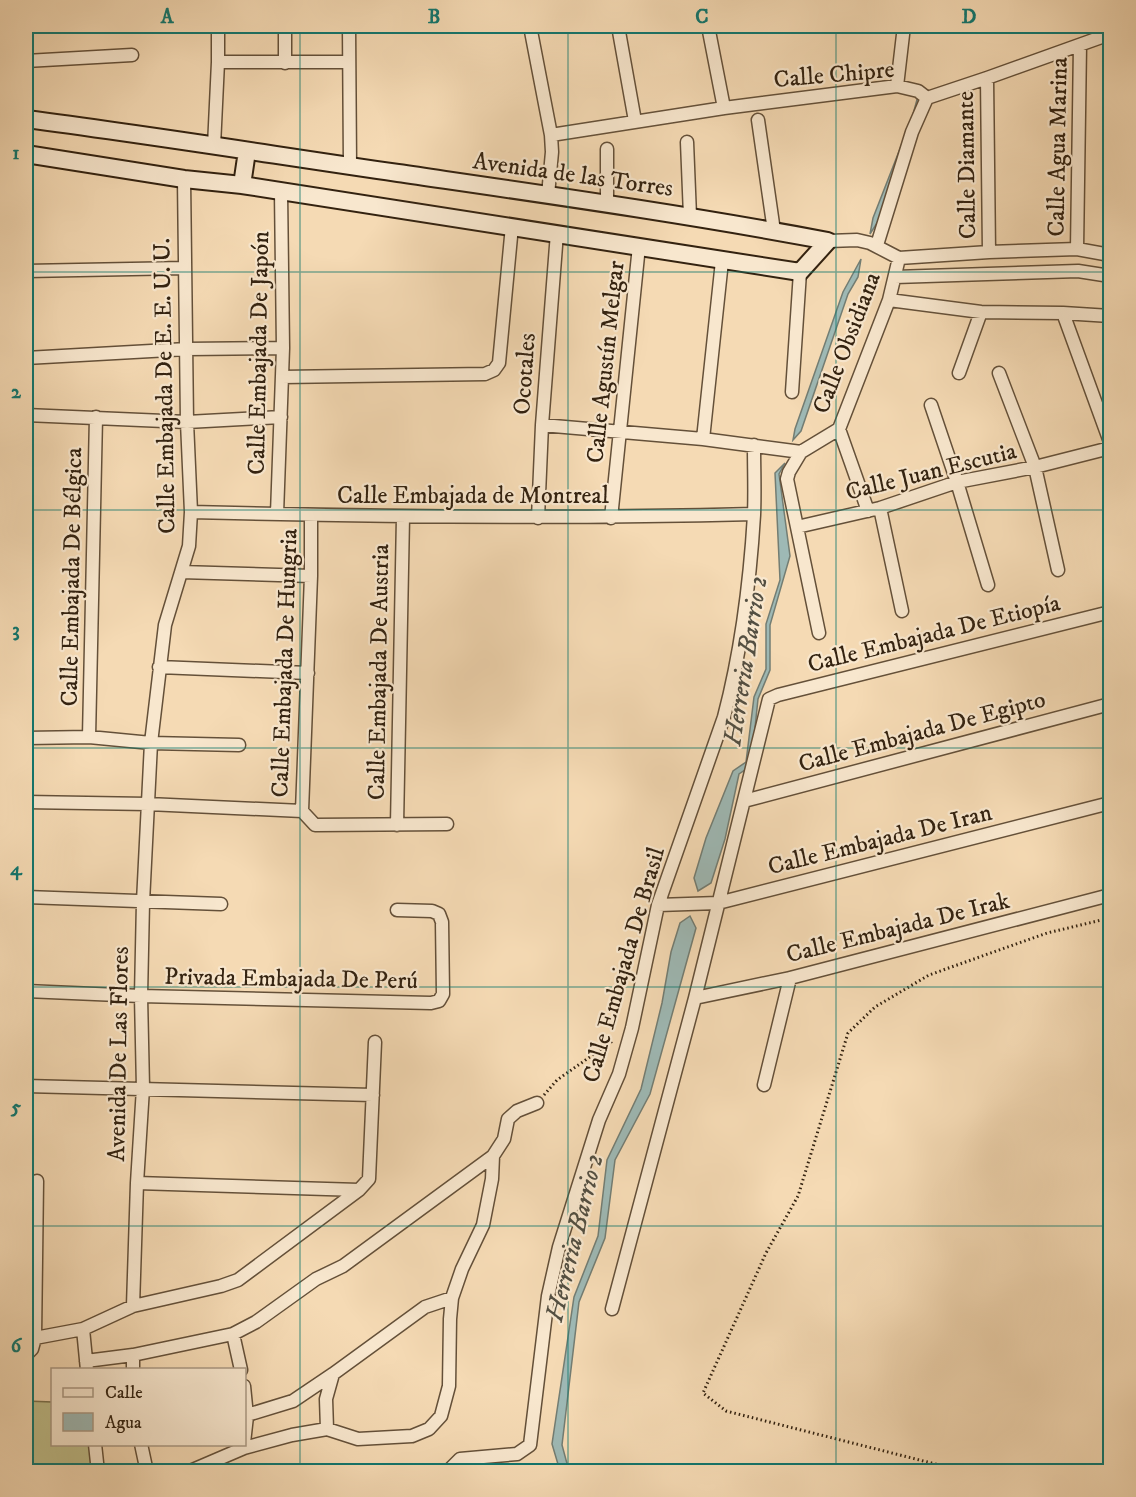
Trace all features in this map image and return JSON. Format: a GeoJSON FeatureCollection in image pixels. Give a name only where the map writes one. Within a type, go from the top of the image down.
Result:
{"type":"FeatureCollection","features":[{"type":"Feature","properties":{"kind":"main road","name":"Avenida de las Torres"},"geometry":{"type":"LineString","coordinates":[[26,119],[165,137],[690,216],[828,241]]}},
{"type":"Feature","properties":{"kind":"main road"},"geometry":{"type":"LineString","coordinates":[[242,185],[247,151]]}},
{"type":"Feature","properties":{"kind":"main road"},"geometry":{"type":"LineString","coordinates":[[26,154],[512,226],[800,272],[828,241]]}},
{"type":"Feature","properties":{"kind":"street"},"geometry":{"type":"LineString","coordinates":[[214,146],[218,26]]}},
{"type":"Feature","properties":{"kind":"street"},"geometry":{"type":"LineString","coordinates":[[285,26],[285,63]]}},
{"type":"Feature","properties":{"kind":"street"},"geometry":{"type":"LineString","coordinates":[[349,26],[350,166]]}},
{"type":"Feature","properties":{"kind":"street"},"geometry":{"type":"LineString","coordinates":[[530,26],[551,135],[552,152],[548,195]]}},
{"type":"Feature","properties":{"kind":"street"},"geometry":{"type":"LineString","coordinates":[[618,26],[635,121]]}},
{"type":"Feature","properties":{"kind":"street"},"geometry":{"type":"LineString","coordinates":[[708,26],[724,108]]}},
{"type":"Feature","properties":{"kind":"street"},"geometry":{"type":"LineString","coordinates":[[897,86],[904,26]]}},
{"type":"Feature","properties":{"kind":"street","name":"Calle Chipre"},"geometry":{"type":"LineString","coordinates":[[551,135],[724,108],[897,86],[918,91],[927,98],[1110,34]]}},
{"type":"Feature","properties":{"kind":"street","name":"Calle Agua Marina"},"geometry":{"type":"LineString","coordinates":[[1077,249],[1080,45]]}},
{"type":"Feature","properties":{"kind":"street"},"geometry":{"type":"LineString","coordinates":[[26,61],[132,55]]}},
{"type":"Feature","properties":{"kind":"street"},"geometry":{"type":"LineString","coordinates":[[218,62],[349,62]]}},
{"type":"Feature","properties":{"kind":"street","name":"Calle Diamante"},"geometry":{"type":"LineString","coordinates":[[987,78],[989,252]]}},
{"type":"Feature","properties":{"kind":"street"},"geometry":{"type":"LineString","coordinates":[[877,245],[912,132],[927,98]]}},
{"type":"Feature","properties":{"kind":"street"},"geometry":{"type":"LineString","coordinates":[[758,120],[774,231]]}},
{"type":"Feature","properties":{"kind":"street"},"geometry":{"type":"LineString","coordinates":[[687,142],[690,216]]}},
{"type":"Feature","properties":{"kind":"street"},"geometry":{"type":"LineString","coordinates":[[608,149],[608,204]]}},
{"type":"Feature","properties":{"kind":"street","name":"Calle Embajada De E. E. U. U."},"geometry":{"type":"LineString","coordinates":[[147,804],[151,742],[165,625],[189,546],[191,512],[187,422],[184,179]]}},
{"type":"Feature","properties":{"kind":"street","name":"Calle Embajada De Japón"},"geometry":{"type":"LineString","coordinates":[[277,514],[283,348],[281,192]]}},
{"type":"Feature","properties":{"kind":"street"},"geometry":{"type":"LineString","coordinates":[[282,377],[485,374],[494,370],[499,363],[512,226]]}},
{"type":"Feature","properties":{"kind":"street","name":"Ocotales"},"geometry":{"type":"LineString","coordinates":[[538,518],[542,425],[557,233]]}},
{"type":"Feature","properties":{"kind":"street","name":"Avenida de las Torres"},"geometry":{"type":"LineString","coordinates":[[828,241],[857,240],[877,245],[899,258]]}},
{"type":"Feature","properties":{"kind":"street","name":"Calle Agustín Melgar"},"geometry":{"type":"LineString","coordinates":[[611,518],[639,246]]}},
{"type":"Feature","properties":{"kind":"street"},"geometry":{"type":"LineString","coordinates":[[899,258],[1077,249],[1110,255]]}},
{"type":"Feature","properties":{"kind":"street","name":"Calle Obsidiana"},"geometry":{"type":"LineString","coordinates":[[792,451],[839,429],[889,300],[899,258]]}},
{"type":"Feature","properties":{"kind":"street"},"geometry":{"type":"LineString","coordinates":[[703,439],[722,261]]}},
{"type":"Feature","properties":{"kind":"street"},"geometry":{"type":"LineString","coordinates":[[26,271],[184,267]]}},
{"type":"Feature","properties":{"kind":"street"},"geometry":{"type":"LineString","coordinates":[[895,277],[1078,271],[1110,276]]}},
{"type":"Feature","properties":{"kind":"street"},"geometry":{"type":"LineString","coordinates":[[792,392],[800,272]]}},
{"type":"Feature","properties":{"kind":"street"},"geometry":{"type":"LineString","coordinates":[[889,300],[981,312],[1110,316]]}},
{"type":"Feature","properties":{"kind":"street"},"geometry":{"type":"LineString","coordinates":[[959,373],[981,312]]}},
{"type":"Feature","properties":{"kind":"street"},"geometry":{"type":"LineString","coordinates":[[1063,313],[1110,442]]}},
{"type":"Feature","properties":{"kind":"street"},"geometry":{"type":"LineString","coordinates":[[26,358],[187,349],[283,348]]}},
{"type":"Feature","properties":{"kind":"street"},"geometry":{"type":"LineString","coordinates":[[999,373],[1035,467],[1058,570]]}},
{"type":"Feature","properties":{"kind":"street"},"geometry":{"type":"LineString","coordinates":[[931,405],[957,482],[987,585]]}},
{"type":"Feature","properties":{"kind":"street"},"geometry":{"type":"LineString","coordinates":[[26,415],[187,422],[281,417]]}},
{"type":"Feature","properties":{"kind":"street","name":"Calle Embajada De Bélgica"},"geometry":{"type":"LineString","coordinates":[[89,737],[96,417]]}},
{"type":"Feature","properties":{"kind":"street"},"geometry":{"type":"LineString","coordinates":[[542,425],[703,439],[792,451],[787,479],[819,633]]}},
{"type":"Feature","properties":{"kind":"street"},"geometry":{"type":"LineString","coordinates":[[839,429],[874,509],[902,611]]}},
{"type":"Feature","properties":{"kind":"street","name":"Calle Embajada De Brasil"},"geometry":{"type":"LineString","coordinates":[[451,1470],[460,1459],[517,1454],[530,1445],[548,1296],[559,1246],[599,1120],[619,1074],[632,1028],[657,905],[732,686],[754,514],[754,446]]}},
{"type":"Feature","properties":{"kind":"street","name":"Calle Juan Escutia"},"geometry":{"type":"LineString","coordinates":[[797,527],[874,509],[957,482],[1035,467],[1110,448]]}},
{"type":"Feature","properties":{"kind":"street","name":"Calle Embajada de Montreal"},"geometry":{"type":"LineString","coordinates":[[191,512],[538,518],[754,514]]}},
{"type":"Feature","properties":{"kind":"street","name":"Calle Embajada De Hungria"},"geometry":{"type":"LineString","coordinates":[[302,811],[311,576],[311,515]]}},
{"type":"Feature","properties":{"kind":"street","name":"Calle Embajada De Austria"},"geometry":{"type":"LineString","coordinates":[[26,802],[147,804],[302,811],[315,825],[397,825],[403,517]]}},
{"type":"Feature","properties":{"kind":"street"},"geometry":{"type":"LineString","coordinates":[[182,572],[311,576]]}},
{"type":"Feature","properties":{"kind":"street","name":"Calle Embajada De Etiopía"},"geometry":{"type":"LineString","coordinates":[[744,801],[769,699],[1110,612]]}},
{"type":"Feature","properties":{"kind":"street"},"geometry":{"type":"LineString","coordinates":[[159,668],[308,673]]}},
{"type":"Feature","properties":{"kind":"street","name":"Calle Embajada De Egipto"},"geometry":{"type":"LineString","coordinates":[[744,801],[1110,704]]}},
{"type":"Feature","properties":{"kind":"street"},"geometry":{"type":"LineString","coordinates":[[26,738],[89,737],[239,745]]}},
{"type":"Feature","properties":{"kind":"street"},"geometry":{"type":"LineString","coordinates":[[612,1309],[695,998],[744,801]]}},
{"type":"Feature","properties":{"kind":"street","name":"Calle Embajada De Iran"},"geometry":{"type":"LineString","coordinates":[[657,905],[718,903],[1110,803]]}},
{"type":"Feature","properties":{"kind":"street","name":"Avenida De Las Flores"},"geometry":{"type":"LineString","coordinates":[[133,1306],[143,1088],[141,996],[147,804]]}},
{"type":"Feature","properties":{"kind":"street"},"geometry":{"type":"LineString","coordinates":[[397,825],[447,824]]}},
{"type":"Feature","properties":{"kind":"street","name":"Calle Embajada De Irak"},"geometry":{"type":"LineString","coordinates":[[695,998],[790,978],[1110,895]]}},
{"type":"Feature","properties":{"kind":"street"},"geometry":{"type":"LineString","coordinates":[[26,897],[221,904]]}},
{"type":"Feature","properties":{"kind":"street","name":"Privada Embajada De Perú"},"geometry":{"type":"LineString","coordinates":[[26,991],[430,1003],[439,1001],[443,994],[442,922],[439,914],[432,911],[397,910]]}},
{"type":"Feature","properties":{"kind":"street"},"geometry":{"type":"LineString","coordinates":[[764,1085],[790,978]]}},
{"type":"Feature","properties":{"kind":"street"},"geometry":{"type":"LineString","coordinates":[[34,1338],[83,1329],[133,1306],[222,1286],[238,1280],[359,1190],[369,1179],[375,1042]]}},
{"type":"Feature","properties":{"kind":"street"},"geometry":{"type":"LineString","coordinates":[[26,1086],[373,1095]]}},
{"type":"Feature","properties":{"kind":"street"},"geometry":{"type":"LineString","coordinates":[[83,1329],[87,1365],[232,1334],[256,1322],[316,1279],[343,1266],[493,1156],[504,1139],[508,1119],[537,1103]]}},
{"type":"Feature","properties":{"kind":"street"},"geometry":{"type":"LineString","coordinates":[[246,1445],[327,1429],[358,1439],[412,1436],[429,1429],[441,1416],[449,1386],[452,1298],[462,1269],[483,1225],[492,1179],[493,1156]]}},
{"type":"Feature","properties":{"kind":"street"},"geometry":{"type":"LineString","coordinates":[[26,1355],[32,1349],[34,1338],[30,1272],[37,1181]]}},
{"type":"Feature","properties":{"kind":"street"},"geometry":{"type":"LineString","coordinates":[[137,1183],[359,1190]]}},
{"type":"Feature","properties":{"kind":"street"},"geometry":{"type":"LineString","coordinates":[[246,1416],[293,1401],[425,1307],[452,1298]]}},
{"type":"Feature","properties":{"kind":"street"},"geometry":{"type":"LineString","coordinates":[[232,1334],[240,1368]]}},
{"type":"Feature","properties":{"kind":"street"},"geometry":{"type":"LineString","coordinates":[[133,1355],[133,1368]]}},
{"type":"Feature","properties":{"kind":"street"},"geometry":{"type":"LineString","coordinates":[[327,1429],[326,1399],[333,1374]]}},
{"type":"Feature","properties":{"kind":"street"},"geometry":{"type":"LineString","coordinates":[[95,1446],[98,1472]]}},
{"type":"Feature","properties":{"kind":"street"},"geometry":{"type":"LineString","coordinates":[[141,1446],[147,1472]]}},
{"type":"Feature","properties":{"kind":"street"},"geometry":{"type":"LineString","coordinates":[[188,1472],[242,1446]]}},
{"type":"Feature","properties":{"kind":"path"},"geometry":{"type":"LineString","coordinates":[[968,1472],[726,1411],[703,1393],[766,1254],[798,1196],[848,1033],[875,1007],[929,975],[1047,933],[1110,918]]}},
{"type":"Feature","properties":{"kind":"path"},"geometry":{"type":"LineString","coordinates":[[537,1103],[557,1080],[632,1028]]}},
{"type":"Feature","properties":{"kind":"shaded area"},"geometry":{"type":"Polygon","coordinates":[[[26,1401],[51,1402],[51,1446],[93,1446],[97,1471],[26,1472],[26,1401]]]}},
{"type":"Feature","properties":{"kind":"water"},"geometry":{"type":"Polygon","coordinates":[[[918,96],[919,107],[879,220],[870,234],[873,218],[912,118],[918,96]]]}},
{"type":"Feature","properties":{"kind":"water"},"geometry":{"type":"Polygon","coordinates":[[[861,259],[858,277],[848,294],[801,431],[793,440],[843,292],[861,259]]]}},
{"type":"Feature","properties":{"kind":"water"},"geometry":{"type":"Polygon","coordinates":[[[785,463],[779,474],[790,556],[770,625],[770,670],[758,699],[751,766],[739,774],[725,839],[711,883],[698,891],[694,878],[706,838],[733,771],[746,762],[754,697],[766,669],[766,624],[780,580],[775,473],[785,463]]]}},
{"type":"Feature","properties":{"kind":"water"},"geometry":{"type":"Polygon","coordinates":[[[690,916],[696,928],[650,1094],[615,1160],[605,1238],[579,1302],[562,1445],[569,1471],[560,1471],[552,1444],[574,1297],[598,1236],[607,1160],[641,1089],[662,1003],[671,952],[680,923],[690,916]]]}},
{"type":"Feature","properties":{"kind":"water label","name":"Herreria Barrio 2"},"geometry":{"type":"Point","coordinates":[746,661]}},
{"type":"Feature","properties":{"kind":"water label","name":"Herreria Barrio 2"},"geometry":{"type":"Point","coordinates":[575,1238]}}]}
